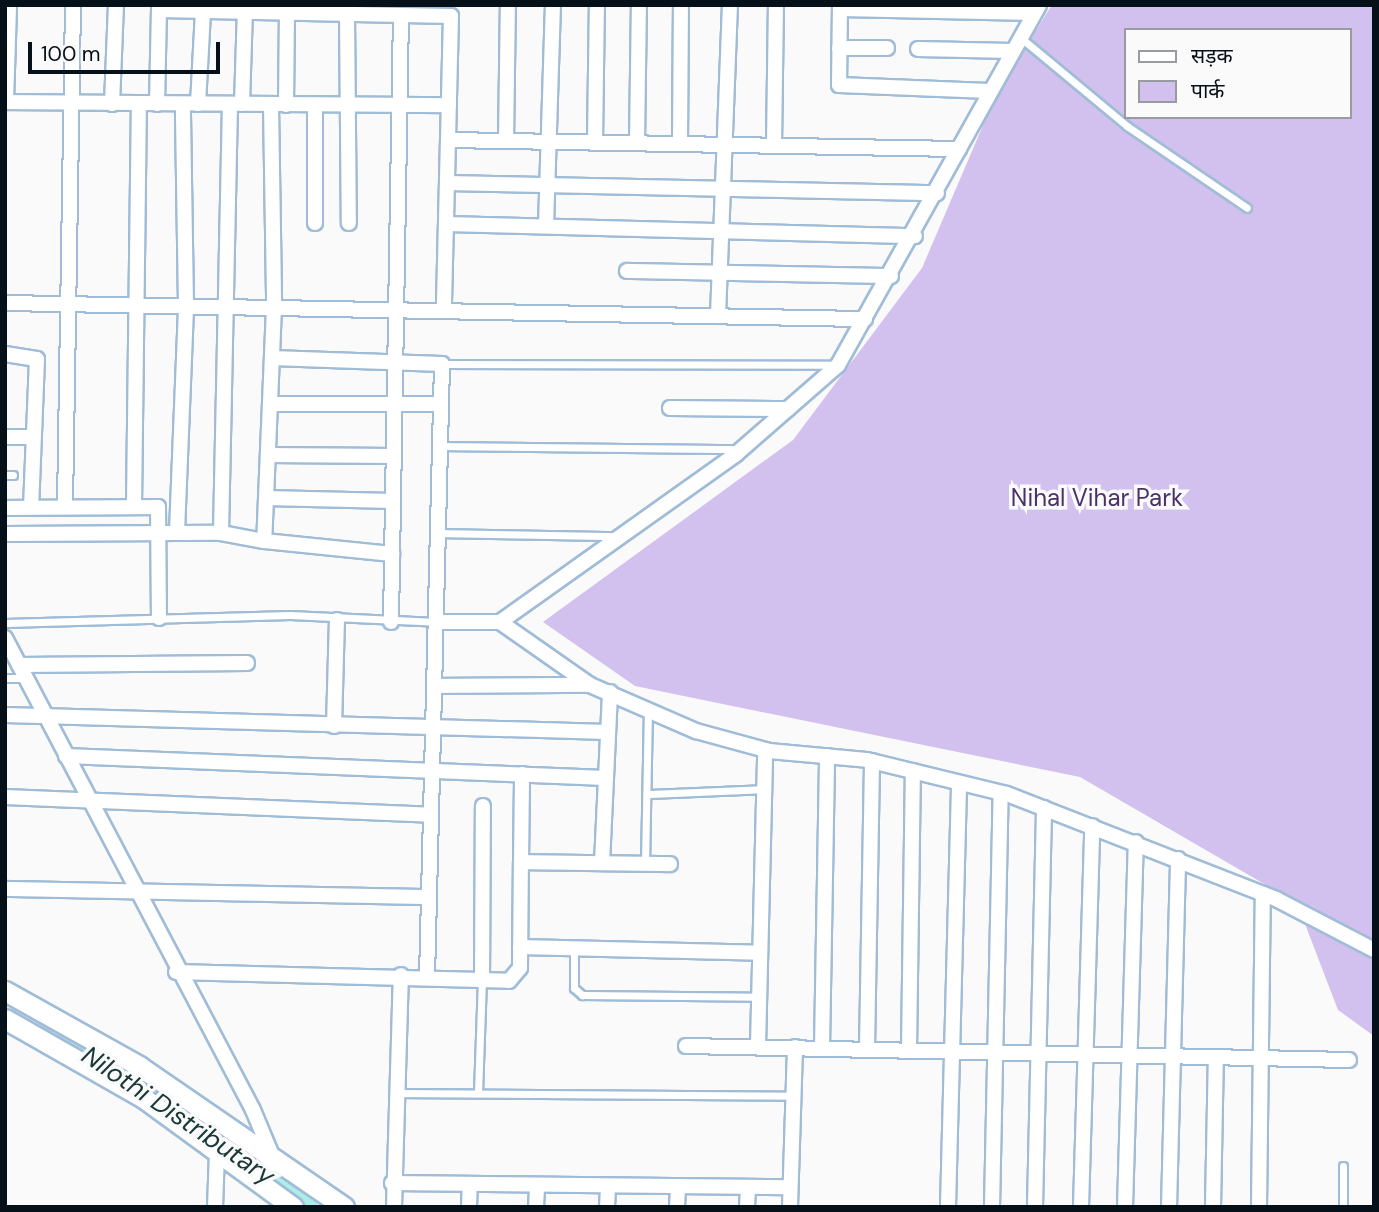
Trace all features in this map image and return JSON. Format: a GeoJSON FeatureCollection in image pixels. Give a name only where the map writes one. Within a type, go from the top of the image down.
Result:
{"type":"FeatureCollection","features":[{"type":"Feature","properties":{"kind":"street"},"geometry":{"type":"LineString","coordinates":[[9,5],[5,102],[449,105]]}},
{"type":"Feature","properties":{"kind":"street"},"geometry":{"type":"LineString","coordinates":[[65,507],[73,5]]}},
{"type":"Feature","properties":{"kind":"street"},"geometry":{"type":"LineString","coordinates":[[112,104],[116,5]]}},
{"type":"Feature","properties":{"kind":"street"},"geometry":{"type":"LineString","coordinates":[[506,141],[508,5]]}},
{"type":"Feature","properties":{"kind":"street"},"geometry":{"type":"LineString","coordinates":[[547,226],[552,142],[552,5]]}},
{"type":"Feature","properties":{"kind":"street"},"geometry":{"type":"LineString","coordinates":[[595,142],[597,5]]}},
{"type":"Feature","properties":{"kind":"street"},"geometry":{"type":"LineString","coordinates":[[637,143],[639,5]]}},
{"type":"Feature","properties":{"kind":"street"},"geometry":{"type":"LineString","coordinates":[[680,144],[681,5]]}},
{"type":"Feature","properties":{"kind":"street"},"geometry":{"type":"LineString","coordinates":[[718,316],[730,5]]}},
{"type":"Feature","properties":{"kind":"street"},"geometry":{"type":"LineString","coordinates":[[774,145],[776,5]]}},
{"type":"Feature","properties":{"kind":"street"},"geometry":{"type":"LineString","coordinates":[[989,90],[839,85],[840,7],[1037,9]]}},
{"type":"Feature","properties":{"kind":"street"},"geometry":{"type":"LineString","coordinates":[[157,104],[159,8],[401,15],[451,11],[444,310]]}},
{"type":"Feature","properties":{"kind":"street"},"geometry":{"type":"LineString","coordinates":[[500,622],[741,449],[838,365],[915,236],[989,90],[1037,9]]}},
{"type":"Feature","properties":{"kind":"street"},"geometry":{"type":"LineString","coordinates":[[177,532],[191,104],[203,10]]}},
{"type":"Feature","properties":{"kind":"street"},"geometry":{"type":"LineString","coordinates":[[221,533],[236,104],[245,11]]}},
{"type":"Feature","properties":{"kind":"street"},"geometry":{"type":"LineString","coordinates":[[264,541],[279,105],[288,12]]}},
{"type":"Feature","properties":{"kind":"street"},"geometry":{"type":"LineString","coordinates":[[347,14],[349,223]]}},
{"type":"Feature","properties":{"kind":"street"},"geometry":{"type":"LineString","coordinates":[[391,622],[401,15]]}},
{"type":"Feature","properties":{"kind":"street"},"geometry":{"type":"LineString","coordinates":[[839,48],[887,48]]}},
{"type":"Feature","properties":{"kind":"street"},"geometry":{"type":"LineString","coordinates":[[918,49],[1012,51]]}},
{"type":"Feature","properties":{"kind":"street"},"geometry":{"type":"LineString","coordinates":[[134,506],[139,104]]}},
{"type":"Feature","properties":{"kind":"street"},"geometry":{"type":"LineString","coordinates":[[315,105],[315,223]]}},
{"type":"Feature","properties":{"kind":"street"},"geometry":{"type":"LineString","coordinates":[[447,140],[959,149]]}},
{"type":"Feature","properties":{"kind":"street"},"geometry":{"type":"LineString","coordinates":[[447,183],[937,193]]}},
{"type":"Feature","properties":{"kind":"street"},"geometry":{"type":"LineString","coordinates":[[447,224],[915,236]]}},
{"type":"Feature","properties":{"kind":"street"},"geometry":{"type":"LineString","coordinates":[[627,271],[720,275],[891,276]]}},
{"type":"Feature","properties":{"kind":"street"},"geometry":{"type":"LineString","coordinates":[[5,303],[865,319]]}},
{"type":"Feature","properties":{"kind":"street"},"geometry":{"type":"LineString","coordinates":[[5,354],[37,359],[32,507]]}},
{"type":"Feature","properties":{"kind":"street"},"geometry":{"type":"LineString","coordinates":[[272,358],[442,364],[427,976]]}},
{"type":"Feature","properties":{"kind":"street"},"geometry":{"type":"LineString","coordinates":[[270,404],[441,404]]}},
{"type":"Feature","properties":{"kind":"street"},"geometry":{"type":"LineString","coordinates":[[670,408],[788,408]]}},
{"type":"Feature","properties":{"kind":"street"},"geometry":{"type":"LineString","coordinates":[[5,437],[33,437]]}},
{"type":"Feature","properties":{"kind":"street"},"geometry":{"type":"LineString","coordinates":[[268,455],[394,456]]}},
{"type":"Feature","properties":{"kind":"street"},"geometry":{"type":"LineString","coordinates":[[266,498],[393,501]]}},
{"type":"Feature","properties":{"kind":"street"},"geometry":{"type":"LineString","coordinates":[[5,508],[158,507],[159,618]]}},
{"type":"Feature","properties":{"kind":"street"},"geometry":{"type":"LineString","coordinates":[[5,534],[221,533],[264,541],[392,554]]}},
{"type":"Feature","properties":{"kind":"street"},"geometry":{"type":"LineString","coordinates":[[334,726],[337,620]]}},
{"type":"Feature","properties":{"kind":"street"},"geometry":{"type":"LineString","coordinates":[[436,622],[500,622],[590,685],[648,709],[765,750],[872,761],[1002,793],[1136,842],[1263,894],[1374,950]]}},
{"type":"Feature","properties":{"kind":"street"},"geometry":{"type":"LineString","coordinates":[[5,638],[176,972],[238,1078],[267,1172]]}},
{"type":"Feature","properties":{"kind":"street"},"geometry":{"type":"LineString","coordinates":[[23,672],[247,663]]}},
{"type":"Feature","properties":{"kind":"street"},"geometry":{"type":"LineString","coordinates":[[435,686],[590,685]]}},
{"type":"Feature","properties":{"kind":"street"},"geometry":{"type":"LineString","coordinates":[[602,863],[610,692]]}},
{"type":"Feature","properties":{"kind":"street"},"geometry":{"type":"LineString","coordinates":[[5,715],[608,732]]}},
{"type":"Feature","properties":{"kind":"street"},"geometry":{"type":"LineString","coordinates":[[758,1046],[765,750]]}},
{"type":"Feature","properties":{"kind":"street"},"geometry":{"type":"LineString","coordinates":[[66,755],[606,778]]}},
{"type":"Feature","properties":{"kind":"street"},"geometry":{"type":"LineString","coordinates":[[822,1048],[827,756]]}},
{"type":"Feature","properties":{"kind":"street"},"geometry":{"type":"LineString","coordinates":[[867,1049],[872,761]]}},
{"type":"Feature","properties":{"kind":"street"},"geometry":{"type":"LineString","coordinates":[[909,1050],[913,771]]}},
{"type":"Feature","properties":{"kind":"street"},"geometry":{"type":"LineString","coordinates":[[176,972],[401,975],[482,981],[518,977],[522,774]]}},
{"type":"Feature","properties":{"kind":"street"},"geometry":{"type":"LineString","coordinates":[[947,1207],[959,783]]}},
{"type":"Feature","properties":{"kind":"street"},"geometry":{"type":"LineString","coordinates":[[992,1207],[1002,793]]}},
{"type":"Feature","properties":{"kind":"street"},"geometry":{"type":"LineString","coordinates":[[5,797],[431,815]]}},
{"type":"Feature","properties":{"kind":"street"},"geometry":{"type":"LineString","coordinates":[[482,806],[482,981]]}},
{"type":"Feature","properties":{"kind":"street"},"geometry":{"type":"LineString","coordinates":[[1035,1207],[1044,808]]}},
{"type":"Feature","properties":{"kind":"street"},"geometry":{"type":"LineString","coordinates":[[1080,1207],[1092,826]]}},
{"type":"Feature","properties":{"kind":"street"},"geometry":{"type":"LineString","coordinates":[[1125,1207],[1132,1055],[1136,842]]}},
{"type":"Feature","properties":{"kind":"street"},"geometry":{"type":"LineString","coordinates":[[1169,1207],[1178,859]]}},
{"type":"Feature","properties":{"kind":"street"},"geometry":{"type":"LineString","coordinates":[[521,862],[670,864]]}},
{"type":"Feature","properties":{"kind":"street"},"geometry":{"type":"LineString","coordinates":[[5,889],[429,897]]}},
{"type":"Feature","properties":{"kind":"street"},"geometry":{"type":"LineString","coordinates":[[1259,1207],[1263,894]]}},
{"type":"Feature","properties":{"kind":"street"},"geometry":{"type":"LineString","coordinates":[[520,947],[760,953]]}},
{"type":"Feature","properties":{"kind":"street"},"geometry":{"type":"LineString","coordinates":[[394,1207],[392,1183],[401,975]]}},
{"type":"Feature","properties":{"kind":"street"},"geometry":{"type":"LineString","coordinates":[[5,991],[139,1066],[267,1172],[293,1207]]}},
{"type":"Feature","properties":{"kind":"street"},"geometry":{"type":"LineString","coordinates":[[5,1019],[142,1097],[218,1152],[344,1207]]}},
{"type":"Feature","properties":{"kind":"street"},"geometry":{"type":"LineString","coordinates":[[686,1046],[1349,1060]]}},
{"type":"Feature","properties":{"kind":"street"},"geometry":{"type":"LineString","coordinates":[[790,1207],[795,1047]]}},
{"type":"Feature","properties":{"kind":"street"},"geometry":{"type":"LineString","coordinates":[[1213,1207],[1216,1057]]}},
{"type":"Feature","properties":{"kind":"street"},"geometry":{"type":"LineString","coordinates":[[215,1207],[218,1152]]}},
{"type":"Feature","properties":{"kind":"street"},"geometry":{"type":"LineString","coordinates":[[392,1183],[790,1187]]}},
{"type":"Feature","properties":{"kind":"street"},"geometry":{"type":"LineString","coordinates":[[469,1207],[470,1184]]}},
{"type":"Feature","properties":{"kind":"street"},"geometry":{"type":"LineString","coordinates":[[536,1207],[537,1185]]}},
{"type":"Feature","properties":{"kind":"street"},"geometry":{"type":"LineString","coordinates":[[607,1207],[608,1186]]}},
{"type":"Feature","properties":{"kind":"street"},"geometry":{"type":"LineString","coordinates":[[677,1207],[678,1186]]}},
{"type":"Feature","properties":{"kind":"street"},"geometry":{"type":"LineString","coordinates":[[747,1207],[748,1187]]}},
{"type":"Feature","properties":{"kind":"lane"},"geometry":{"type":"LineString","coordinates":[[1020,37],[1127,125],[1247,208]]}},
{"type":"Feature","properties":{"kind":"lane"},"geometry":{"type":"LineString","coordinates":[[442,364],[838,365]]}},
{"type":"Feature","properties":{"kind":"lane"},"geometry":{"type":"LineString","coordinates":[[440,446],[741,449]]}},
{"type":"Feature","properties":{"kind":"lane"},"geometry":{"type":"LineString","coordinates":[[438,533],[620,537]]}},
{"type":"Feature","properties":{"kind":"lane"},"geometry":{"type":"LineString","coordinates":[[5,623],[290,615],[337,620],[436,622]]}},
{"type":"Feature","properties":{"kind":"lane"},"geometry":{"type":"LineString","coordinates":[[5,678],[23,672]]}},
{"type":"Feature","properties":{"kind":"lane"},"geometry":{"type":"LineString","coordinates":[[645,864],[648,709]]}},
{"type":"Feature","properties":{"kind":"lane"},"geometry":{"type":"LineString","coordinates":[[646,794],[764,789]]}},
{"type":"Feature","properties":{"kind":"lane"},"geometry":{"type":"LineString","coordinates":[[574,948],[574,988],[582,995],[759,997]]}},
{"type":"Feature","properties":{"kind":"lane"},"geometry":{"type":"LineString","coordinates":[[478,1093],[482,981]]}},
{"type":"Feature","properties":{"kind":"lane"},"geometry":{"type":"LineString","coordinates":[[396,1093],[793,1096]]}},
{"type":"Feature","properties":{"kind":"lane"},"geometry":{"type":"LineString","coordinates":[[1343,1166],[1343,1207]]}},
{"type":"Feature","properties":{"kind":"green space","name":"Nihal Vihar Park"},"geometry":{"type":"Polygon","coordinates":[[[1052,5],[1374,5],[1374,1036],[1338,1010],[1297,903],[1080,777],[635,686],[543,622],[793,440],[922,268],[999,88],[1052,5]]]}},
{"type":"Feature","properties":{"kind":"waterway","name":"Nilothi Distributary"},"geometry":{"type":"LineString","coordinates":[[43,1030],[149,1092]]}},
{"type":"Feature","properties":{"kind":"waterway","name":"Nilothi Distributary"},"geometry":{"type":"LineString","coordinates":[[226,1146],[311,1207]]}}]}
